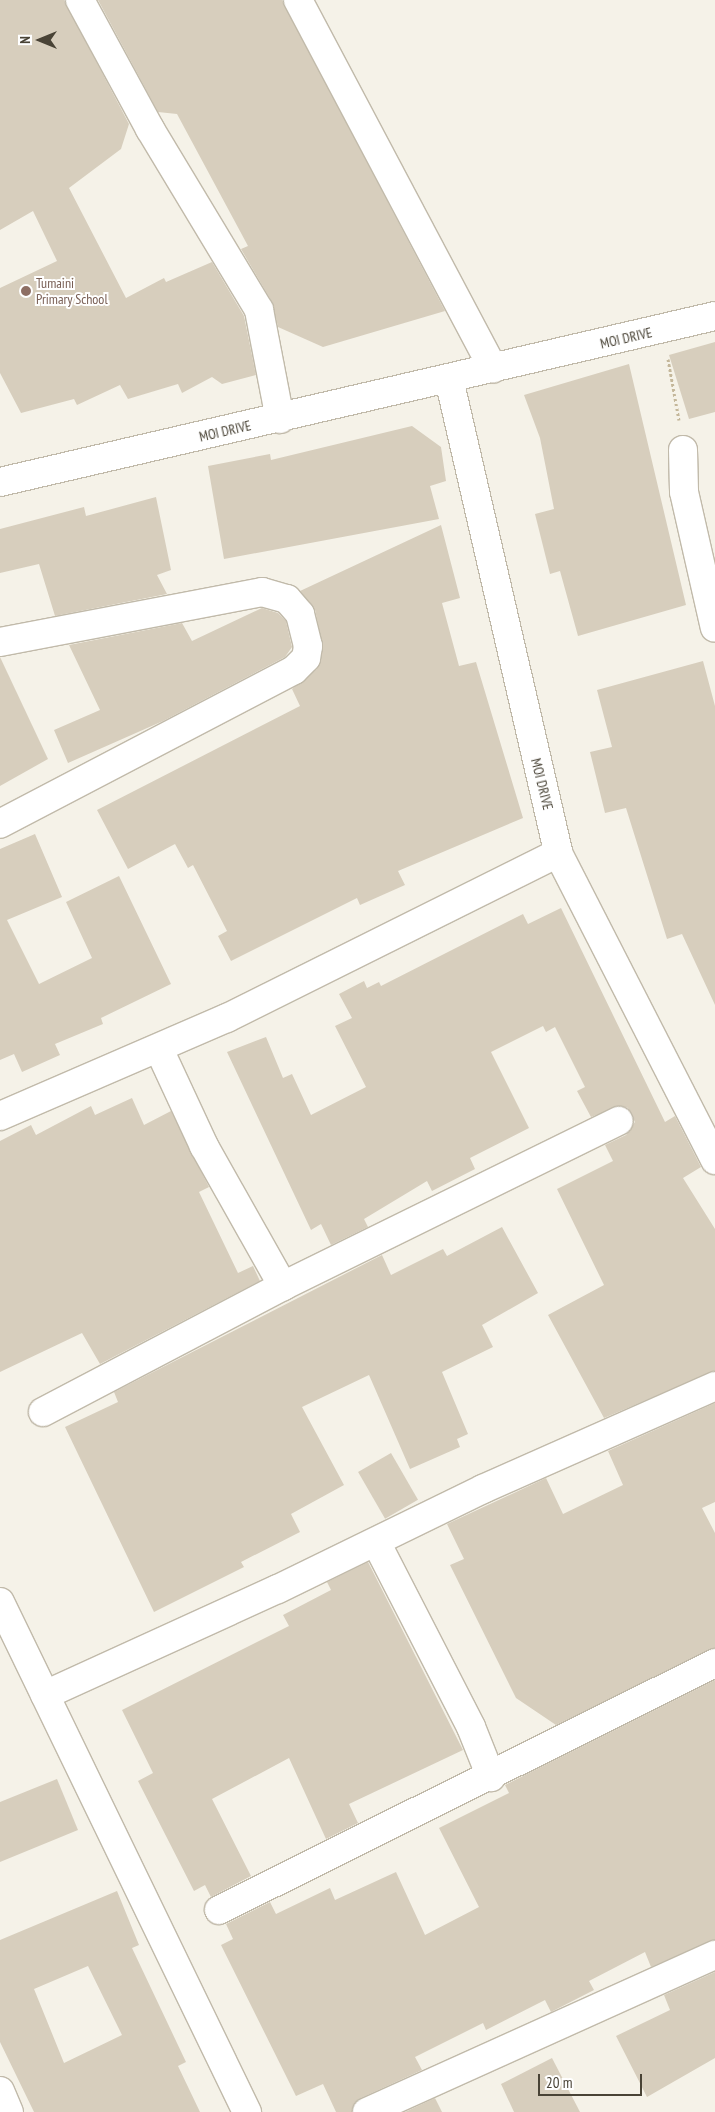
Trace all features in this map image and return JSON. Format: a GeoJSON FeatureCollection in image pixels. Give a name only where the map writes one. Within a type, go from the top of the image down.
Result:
{"type":"FeatureCollection","features":[{"type":"Feature","properties":{"kind":"street"},"geometry":{"type":"LineString","coordinates":[[80,0],[150,130],[259,310],[280,419]]}},
{"type":"Feature","properties":{"kind":"street"},"geometry":{"type":"LineString","coordinates":[[298,0],[493,369]]}},
{"type":"Feature","properties":{"kind":"street","name":"MOI DRIVE"},"geometry":{"type":"LineString","coordinates":[[0,482],[280,419],[715,316]]}},
{"type":"Feature","properties":{"kind":"street","name":"MOI DRIVE"},"geometry":{"type":"LineString","coordinates":[[450,379],[558,852],[715,1160]]}},
{"type":"Feature","properties":{"kind":"street"},"geometry":{"type":"LineString","coordinates":[[683,450],[684,492],[715,628]]}},
{"type":"Feature","properties":{"kind":"street"},"geometry":{"type":"LineString","coordinates":[[0,642],[262,592],[286,599],[300,614],[308,646],[306,658],[294,670],[0,824]]}},
{"type":"Feature","properties":{"kind":"street"},"geometry":{"type":"LineString","coordinates":[[0,1116],[159,1049],[558,852]]}},
{"type":"Feature","properties":{"kind":"street"},"geometry":{"type":"LineString","coordinates":[[159,1049],[204,1146],[283,1286]]}},
{"type":"Feature","properties":{"kind":"street"},"geometry":{"type":"LineString","coordinates":[[42,1412],[283,1286],[619,1121]]}},
{"type":"Feature","properties":{"kind":"street"},"geometry":{"type":"LineString","coordinates":[[45,1695],[376,1542],[490,1486],[715,1386]]}},
{"type":"Feature","properties":{"kind":"street"},"geometry":{"type":"LineString","coordinates":[[376,1542],[471,1727],[492,1777]]}},
{"type":"Feature","properties":{"kind":"street"},"geometry":{"type":"LineString","coordinates":[[0,1602],[247,2112]]}},
{"type":"Feature","properties":{"kind":"street"},"geometry":{"type":"LineString","coordinates":[[219,1910],[492,1777],[715,1662]]}},
{"type":"Feature","properties":{"kind":"street"},"geometry":{"type":"LineString","coordinates":[[367,2112],[715,1956]]}},
{"type":"Feature","properties":{"kind":"street"},"geometry":{"type":"LineString","coordinates":[[0,2091],[9,2112]]}},
{"type":"Feature","properties":{"kind":"path"},"geometry":{"type":"LineString","coordinates":[[660,330],[676,393],[683,450]]}},
{"type":"Feature","properties":{"kind":"building"},"geometry":{"type":"Polygon","coordinates":[[[0,0],[64,0],[129,124],[121,149],[69,188],[126,298],[164,278],[166,282],[212,262],[244,316],[256,375],[222,384],[212,377],[182,393],[178,384],[128,399],[120,385],[77,405],[74,399],[21,413],[0,373],[0,288],[57,261],[33,211],[0,230],[0,0]]]}},
{"type":"Feature","properties":{"kind":"building"},"geometry":{"type":"Polygon","coordinates":[[[98,0],[282,0],[445,311],[323,347],[278,327],[272,302],[241,249],[248,246],[177,114],[158,112],[98,0]]]}},
{"type":"Feature","properties":{"kind":"building"},"geometry":{"type":"Polygon","coordinates":[[[715,342],[715,412],[689,419],[669,355],[715,342]]]}},
{"type":"Feature","properties":{"kind":"building"},"geometry":{"type":"Polygon","coordinates":[[[629,364],[686,605],[578,636],[560,571],[550,574],[535,514],[554,509],[540,438],[524,395],[629,364]]]}},
{"type":"Feature","properties":{"kind":"building"},"geometry":{"type":"Polygon","coordinates":[[[412,426],[441,447],[446,481],[430,486],[439,519],[224,559],[208,466],[270,454],[271,460],[412,426]]]}},
{"type":"Feature","properties":{"kind":"building"},"geometry":{"type":"Polygon","coordinates":[[[156,497],[171,570],[157,575],[167,594],[55,616],[39,564],[0,573],[0,529],[84,507],[86,516],[156,497]]]}},
{"type":"Feature","properties":{"kind":"building"},"geometry":{"type":"Polygon","coordinates":[[[441,525],[460,598],[442,603],[459,666],[476,662],[523,818],[398,871],[405,885],[360,905],[357,898],[231,961],[218,936],[227,931],[193,865],[188,868],[175,844],[128,869],[97,810],[300,706],[292,689],[317,669],[323,648],[315,610],[300,591],[441,525]]]}},
{"type":"Feature","properties":{"kind":"building"},"geometry":{"type":"Polygon","coordinates":[[[262,608],[278,613],[286,621],[292,647],[285,657],[163,721],[68,763],[54,730],[100,710],[69,645],[182,623],[192,641],[262,608]]]}},
{"type":"Feature","properties":{"kind":"building"},"geometry":{"type":"Polygon","coordinates":[[[0,657],[48,759],[0,786],[0,657]]]}},
{"type":"Feature","properties":{"kind":"building"},"geometry":{"type":"Polygon","coordinates":[[[703,661],[715,706],[715,1005],[682,934],[667,939],[626,808],[605,813],[590,752],[612,747],[597,690],[703,661]]]}},
{"type":"Feature","properties":{"kind":"building"},"geometry":{"type":"Polygon","coordinates":[[[35,834],[62,897],[7,920],[39,984],[92,958],[66,902],[119,876],[171,984],[101,1018],[103,1024],[55,1044],[60,1055],[22,1072],[14,1054],[0,1060],[0,849],[35,834]]]}},
{"type":"Feature","properties":{"kind":"building"},"geometry":{"type":"Polygon","coordinates":[[[561,908],[665,1122],[675,1116],[701,1167],[683,1178],[715,1229],[715,1371],[604,1418],[548,1315],[604,1285],[557,1189],[613,1161],[605,1145],[626,1135],[635,1122],[628,1108],[621,1106],[591,1117],[577,1091],[585,1087],[555,1027],[546,1032],[543,1026],[491,1052],[529,1128],[470,1158],[475,1169],[432,1191],[427,1181],[364,1219],[368,1227],[331,1245],[321,1224],[311,1230],[227,1052],[266,1037],[283,1078],[292,1074],[311,1115],[366,1087],[335,1026],[352,1018],[339,994],[364,981],[367,988],[379,982],[381,986],[523,914],[528,924],[561,908]]]}},
{"type":"Feature","properties":{"kind":"building"},"geometry":{"type":"Polygon","coordinates":[[[132,1098],[144,1125],[171,1111],[209,1187],[199,1192],[238,1273],[253,1266],[260,1281],[100,1364],[82,1333],[0,1372],[0,1141],[31,1125],[36,1135],[91,1106],[95,1115],[132,1098]]]}},
{"type":"Feature","properties":{"kind":"building"},"geometry":{"type":"Polygon","coordinates":[[[502,1227],[538,1293],[482,1325],[493,1347],[442,1372],[468,1434],[457,1439],[460,1447],[410,1469],[369,1375],[302,1407],[344,1485],[291,1514],[300,1532],[241,1562],[244,1567],[154,1612],[65,1427],[118,1402],[114,1392],[382,1255],[391,1275],[443,1249],[447,1256],[502,1227]]]}},
{"type":"Feature","properties":{"kind":"building"},"geometry":{"type":"Polygon","coordinates":[[[715,1403],[715,1502],[702,1508],[715,1533],[715,1648],[556,1725],[516,1698],[450,1565],[464,1559],[447,1524],[546,1478],[563,1514],[623,1485],[608,1451],[715,1403]]]}},
{"type":"Feature","properties":{"kind":"building"},"geometry":{"type":"Polygon","coordinates":[[[391,1453],[418,1500],[385,1519],[358,1472],[391,1453]]]}},
{"type":"Feature","properties":{"kind":"building"},"geometry":{"type":"Polygon","coordinates":[[[368,1562],[463,1750],[349,1804],[358,1823],[326,1839],[289,1758],[212,1799],[251,1876],[211,1897],[205,1885],[194,1891],[138,1781],[153,1773],[122,1710],[289,1626],[283,1615],[331,1590],[327,1582],[368,1562]]]}},
{"type":"Feature","properties":{"kind":"building"},"geometry":{"type":"Polygon","coordinates":[[[715,1680],[715,1940],[651,1967],[645,1952],[589,1981],[594,1990],[551,2012],[545,2000],[486,2030],[483,2023],[415,2057],[422,2070],[361,2098],[352,2112],[336,2112],[323,2084],[296,2096],[221,1945],[233,1939],[226,1924],[270,1902],[276,1914],[330,1888],[335,1900],[396,1872],[425,1935],[479,1907],[439,1828],[509,1793],[505,1785],[715,1680]]]}},
{"type":"Feature","properties":{"kind":"building"},"geometry":{"type":"Polygon","coordinates":[[[57,1779],[78,1830],[0,1862],[0,1802],[57,1779]]]}},
{"type":"Feature","properties":{"kind":"building"},"geometry":{"type":"Polygon","coordinates":[[[117,1891],[139,1945],[132,1948],[186,2062],[178,2066],[200,2112],[34,2112],[0,2042],[0,1940],[117,1891]],[[88,1966],[34,1989],[64,2063],[122,2035],[88,1966]]]}},
{"type":"Feature","properties":{"kind":"building"},"geometry":{"type":"Polygon","coordinates":[[[715,1972],[715,2058],[647,2097],[616,2036],[670,2010],[664,1995],[715,1972]]]}},
{"type":"Feature","properties":{"kind":"building"},"geometry":{"type":"Polygon","coordinates":[[[552,2058],[580,2112],[514,2112],[501,2084],[552,2058]]]}},
{"type":"Feature","properties":{"kind":"building"},"geometry":{"type":"Polygon","coordinates":[[[435,2098],[442,2112],[405,2112],[435,2098]]]}},
{"type":"Feature","properties":{"kind":"place","name":"Tumaini Primary School"},"geometry":{"type":"Point","coordinates":[26,291]}}]}
